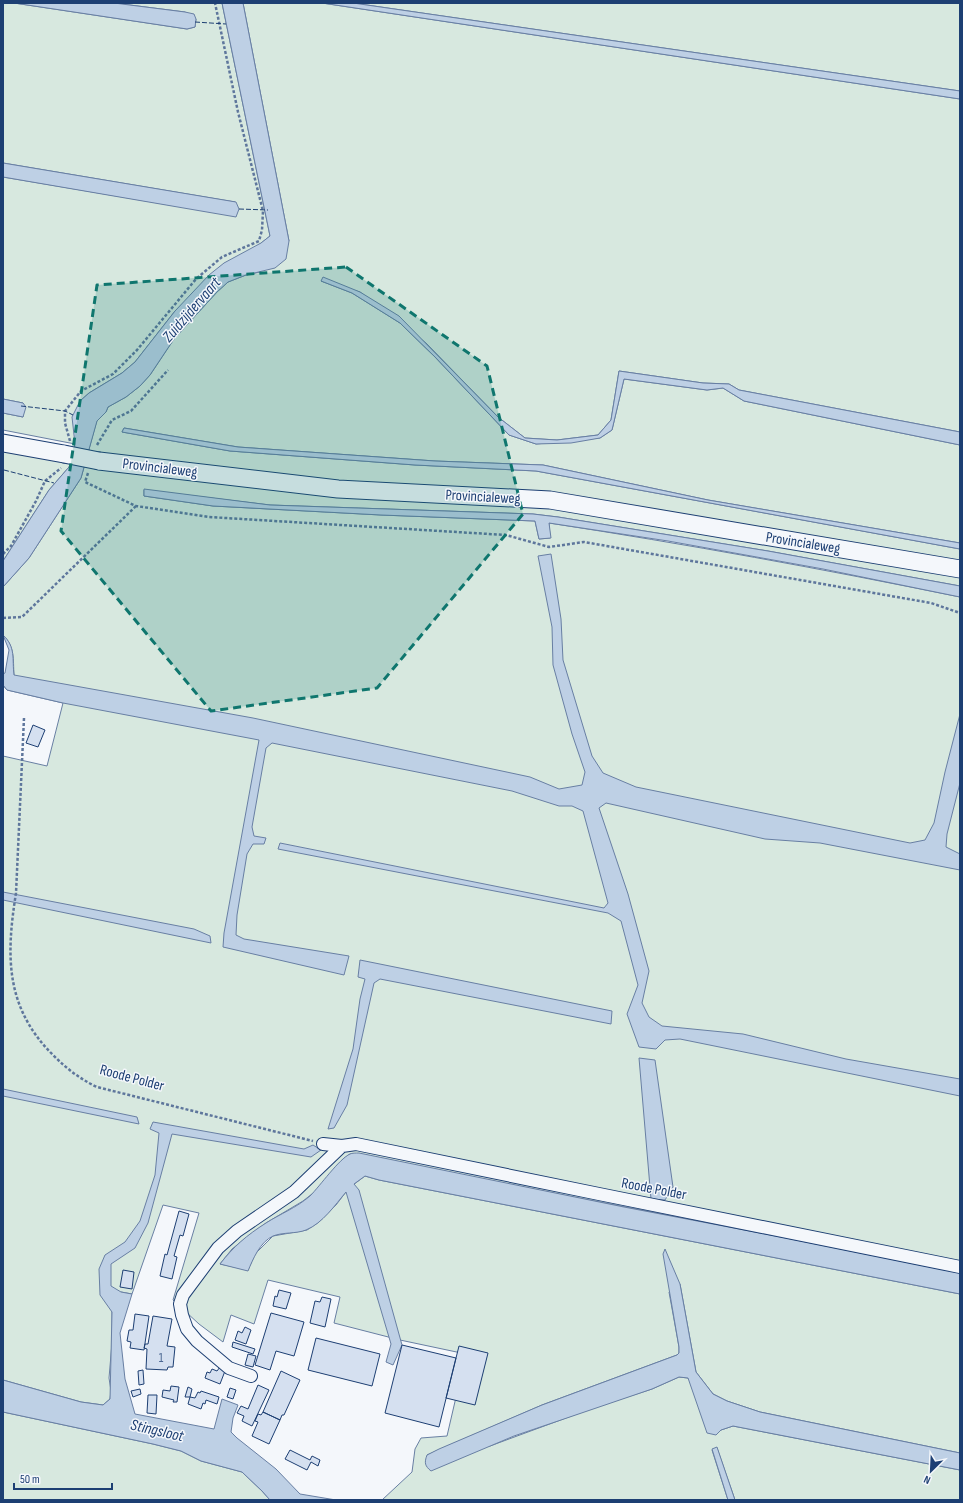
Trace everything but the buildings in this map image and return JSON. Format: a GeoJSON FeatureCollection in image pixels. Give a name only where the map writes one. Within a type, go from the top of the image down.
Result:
{"type":"FeatureCollection","features":[{"type":"Feature","properties":{"kind":"main road","name":"Provincialeweg"},"geometry":{"type":"LineString","coordinates":[[3,443],[95,459],[338,489],[550,500],[960,569]]}},
{"type":"Feature","properties":{"kind":"street","name":"Roode Polder"},"geometry":{"type":"LineString","coordinates":[[323,1144],[342,1146],[356,1144],[615,1198],[960,1267]]}},
{"type":"Feature","properties":{"kind":"street"},"geometry":{"type":"LineString","coordinates":[[251,1376],[229,1368],[197,1341],[187,1329],[182,1315],[180,1304],[182,1295],[218,1248],[237,1232],[294,1192],[342,1146]]}},
{"type":"Feature","properties":{"kind":"path"},"geometry":{"type":"LineString","coordinates":[[3,554],[11,546],[33,507],[45,480],[61,468],[66,453],[65,411],[81,390],[113,374],[137,350],[196,279],[222,257],[259,241],[262,230],[263,211],[238,112],[215,3]]}},
{"type":"Feature","properties":{"kind":"path"},"geometry":{"type":"LineString","coordinates":[[168,370],[131,411],[112,420],[85,482],[136,506],[209,517],[506,535],[549,547],[584,542],[932,603],[960,613]]}},
{"type":"Feature","properties":{"kind":"path"},"geometry":{"type":"LineString","coordinates":[[3,618],[22,617],[136,506]]}},
{"type":"Feature","properties":{"kind":"path","name":"Roode Polder"},"geometry":{"type":"LineString","coordinates":[[24,718],[16,893],[12,920],[10,957],[14,990],[22,1014],[41,1043],[68,1070],[82,1080],[97,1087],[323,1144]]}},
{"type":"Feature","properties":{"kind":"highlighted area"},"geometry":{"type":"Polygon","coordinates":[[[346,267],[487,366],[523,514],[377,688],[211,711],[61,531],[97,285],[346,267]]]}},
{"type":"Feature","properties":{"kind":"shaded area"},"geometry":{"type":"Polygon","coordinates":[[[3,3],[14,3],[187,29],[195,27],[196,19],[185,12],[114,3],[222,3],[270,236],[175,311],[135,362],[122,373],[89,393],[80,401],[75,444],[3,430],[3,413],[23,417],[23,403],[3,399],[3,177],[170,205],[235,202],[3,163],[3,3]]]}},
{"type":"Feature","properties":{"kind":"shaded area"},"geometry":{"type":"Polygon","coordinates":[[[243,3],[322,3],[960,99],[960,432],[739,390],[729,384],[703,383],[619,371],[611,420],[598,435],[557,440],[525,438],[498,417],[426,343],[360,292],[321,281],[352,293],[400,323],[435,357],[509,435],[536,444],[600,438],[612,430],[624,379],[707,390],[723,388],[744,401],[960,445],[960,543],[708,500],[543,465],[435,461],[238,447],[124,428],[122,432],[230,451],[415,465],[536,471],[960,549],[960,586],[768,551],[533,514],[270,505],[144,490],[144,496],[213,506],[535,521],[539,539],[550,538],[549,523],[754,557],[960,597],[960,1273],[350,1154],[343,1159],[317,1190],[303,1201],[266,1223],[247,1237],[232,1249],[220,1264],[248,1270],[255,1254],[273,1236],[307,1230],[319,1222],[336,1205],[349,1188],[365,1176],[379,1180],[960,1294],[960,1453],[760,1412],[727,1401],[713,1394],[696,1372],[680,1284],[669,1292],[679,1347],[679,1353],[677,1355],[542,1405],[427,1455],[490,1446],[593,1408],[652,1389],[679,1377],[688,1378],[721,1430],[733,1426],[960,1470],[960,1500],[735,1500],[717,1448],[712,1450],[728,1500],[382,1500],[412,1472],[415,1449],[421,1438],[447,1436],[466,1354],[400,1340],[334,1323],[340,1297],[268,1280],[254,1324],[231,1315],[223,1342],[199,1324],[173,1300],[199,1213],[163,1205],[132,1294],[121,1292],[112,1311],[112,1343],[109,1378],[111,1391],[110,1399],[103,1405],[81,1402],[3,1380],[3,756],[47,766],[63,703],[7,690],[3,685],[3,674],[14,675],[10,644],[3,635],[3,587],[29,558],[81,478],[97,420],[106,412],[108,407],[126,397],[140,386],[150,375],[174,339],[217,292],[228,282],[246,275],[260,272],[289,241],[243,3]]]}},
{"type":"Feature","properties":{"kind":"shaded area"},"geometry":{"type":"Polygon","coordinates":[[[353,3],[960,3],[960,91],[353,3]]]}},
{"type":"Feature","properties":{"kind":"shaded area"},"geometry":{"type":"Polygon","coordinates":[[[3,447],[73,459],[69,467],[49,490],[3,561],[3,447]]]}},
{"type":"Feature","properties":{"kind":"shaded area"},"geometry":{"type":"Polygon","coordinates":[[[3,1412],[181,1451],[201,1461],[242,1472],[270,1500],[3,1500],[3,1412]]]}},
{"type":"Feature","properties":{"kind":"water"},"geometry":{"type":"Polygon","coordinates":[[[14,3],[114,3],[185,12],[194,14],[196,19],[195,27],[187,29],[14,3]]]}},
{"type":"Feature","properties":{"kind":"water","name":"Zuidzijdervaart"},"geometry":{"type":"Polygon","coordinates":[[[222,3],[243,3],[289,241],[286,259],[275,268],[246,275],[228,282],[174,339],[150,375],[140,386],[126,397],[108,407],[106,412],[97,421],[81,478],[29,558],[3,587],[3,561],[49,490],[69,467],[73,459],[75,444],[72,417],[80,401],[89,393],[122,373],[135,362],[175,311],[209,275],[224,263],[261,243],[270,236],[222,3]]]}},
{"type":"Feature","properties":{"kind":"water"},"geometry":{"type":"Polygon","coordinates":[[[322,3],[353,3],[960,91],[960,99],[322,3]]]}},
{"type":"Feature","properties":{"kind":"water"},"geometry":{"type":"Polygon","coordinates":[[[3,163],[236,202],[239,209],[236,217],[3,177],[3,163]]]}},
{"type":"Feature","properties":{"kind":"water"},"geometry":{"type":"Polygon","coordinates":[[[323,277],[360,292],[399,316],[498,417],[525,438],[557,440],[598,435],[611,420],[619,371],[703,383],[729,384],[739,390],[960,432],[960,445],[744,401],[723,388],[707,390],[624,379],[612,430],[600,438],[571,443],[536,444],[509,435],[435,357],[400,323],[352,293],[321,281],[323,277]]]}},
{"type":"Feature","properties":{"kind":"water"},"geometry":{"type":"Polygon","coordinates":[[[3,399],[23,403],[26,407],[23,417],[3,413],[3,399]]]}},
{"type":"Feature","properties":{"kind":"water"},"geometry":{"type":"Polygon","coordinates":[[[124,428],[238,447],[435,461],[543,465],[708,500],[960,543],[960,549],[536,471],[415,465],[230,451],[122,432],[124,428]]]}},
{"type":"Feature","properties":{"kind":"water"},"geometry":{"type":"Polygon","coordinates":[[[144,489],[270,505],[533,514],[558,517],[768,551],[960,586],[960,597],[823,569],[668,541],[549,523],[551,538],[539,539],[535,521],[213,506],[144,496],[144,489]]]}},
{"type":"Feature","properties":{"kind":"water"},"geometry":{"type":"Polygon","coordinates":[[[551,554],[561,619],[563,660],[592,756],[603,773],[636,787],[910,843],[925,840],[934,823],[960,714],[960,783],[947,834],[946,847],[960,854],[960,870],[820,843],[765,839],[606,803],[599,808],[628,894],[649,971],[642,1003],[649,1017],[662,1026],[743,1034],[846,1059],[960,1079],[960,1096],[680,1039],[665,1040],[656,1049],[639,1047],[627,1014],[638,985],[621,921],[608,913],[278,849],[280,843],[604,908],[608,903],[583,811],[572,806],[559,806],[512,791],[272,743],[266,748],[252,827],[254,836],[266,838],[264,844],[253,844],[247,854],[237,915],[236,935],[244,939],[349,956],[344,975],[223,947],[224,933],[259,740],[63,703],[7,690],[3,685],[3,674],[5,673],[9,650],[3,635],[12,649],[14,675],[253,718],[530,777],[559,789],[582,785],[585,772],[572,734],[553,665],[552,627],[538,556],[551,554]]]}},
{"type":"Feature","properties":{"kind":"water"},"geometry":{"type":"Polygon","coordinates":[[[3,892],[194,929],[210,936],[211,943],[3,900],[3,892]]]}},
{"type":"Feature","properties":{"kind":"water"},"geometry":{"type":"Polygon","coordinates":[[[360,960],[612,1011],[611,1024],[380,979],[374,983],[347,1105],[334,1128],[328,1129],[353,1049],[360,999],[365,979],[358,977],[360,960]]]}},
{"type":"Feature","properties":{"kind":"water"},"geometry":{"type":"Polygon","coordinates":[[[639,1058],[655,1060],[673,1187],[665,1200],[651,1199],[639,1058]]]}},
{"type":"Feature","properties":{"kind":"water"},"geometry":{"type":"Polygon","coordinates":[[[3,1089],[137,1117],[139,1124],[3,1096],[3,1089]]]}},
{"type":"Feature","properties":{"kind":"water","name":"Stingsloot"},"geometry":{"type":"Polygon","coordinates":[[[153,1122],[304,1149],[313,1145],[321,1150],[311,1157],[172,1134],[148,1223],[135,1248],[111,1264],[111,1286],[121,1292],[132,1294],[120,1333],[125,1379],[135,1414],[214,1429],[222,1399],[238,1405],[233,1418],[231,1432],[237,1438],[276,1469],[300,1494],[336,1500],[270,1500],[242,1472],[201,1461],[181,1451],[3,1412],[3,1380],[81,1402],[103,1405],[110,1399],[112,1312],[100,1295],[99,1269],[105,1255],[125,1242],[140,1221],[155,1175],[159,1133],[150,1129],[153,1122]]]}},
{"type":"Feature","properties":{"kind":"water"},"geometry":{"type":"Polygon","coordinates":[[[359,1153],[960,1273],[960,1294],[379,1180],[365,1176],[354,1184],[359,1190],[402,1345],[393,1365],[386,1362],[391,1344],[346,1192],[328,1213],[312,1227],[302,1231],[273,1236],[264,1242],[252,1261],[248,1271],[220,1264],[235,1247],[253,1232],[310,1196],[335,1167],[346,1157],[351,1154],[359,1153]]]}},
{"type":"Feature","properties":{"kind":"water"},"geometry":{"type":"Polygon","coordinates":[[[665,1249],[680,1284],[696,1372],[713,1394],[727,1401],[760,1412],[960,1453],[960,1470],[733,1426],[721,1430],[716,1435],[707,1433],[688,1378],[679,1377],[652,1389],[514,1436],[431,1471],[426,1466],[427,1455],[439,1449],[542,1405],[677,1355],[679,1353],[679,1347],[663,1254],[665,1249]]]}},
{"type":"Feature","properties":{"kind":"water"},"geometry":{"type":"Polygon","coordinates":[[[717,1447],[735,1500],[728,1500],[712,1449],[717,1447]]]}},
{"type":"Feature","properties":{"kind":"fence"},"geometry":{"type":"LineString","coordinates":[[195,22],[226,24]]}},
{"type":"Feature","properties":{"kind":"fence"},"geometry":{"type":"LineString","coordinates":[[239,209],[268,210]]}},
{"type":"Feature","properties":{"kind":"fence"},"geometry":{"type":"LineString","coordinates":[[21,406],[65,411],[73,415]]}},
{"type":"Feature","properties":{"kind":"fence"},"geometry":{"type":"LineString","coordinates":[[4,470],[54,483]]}}]}
